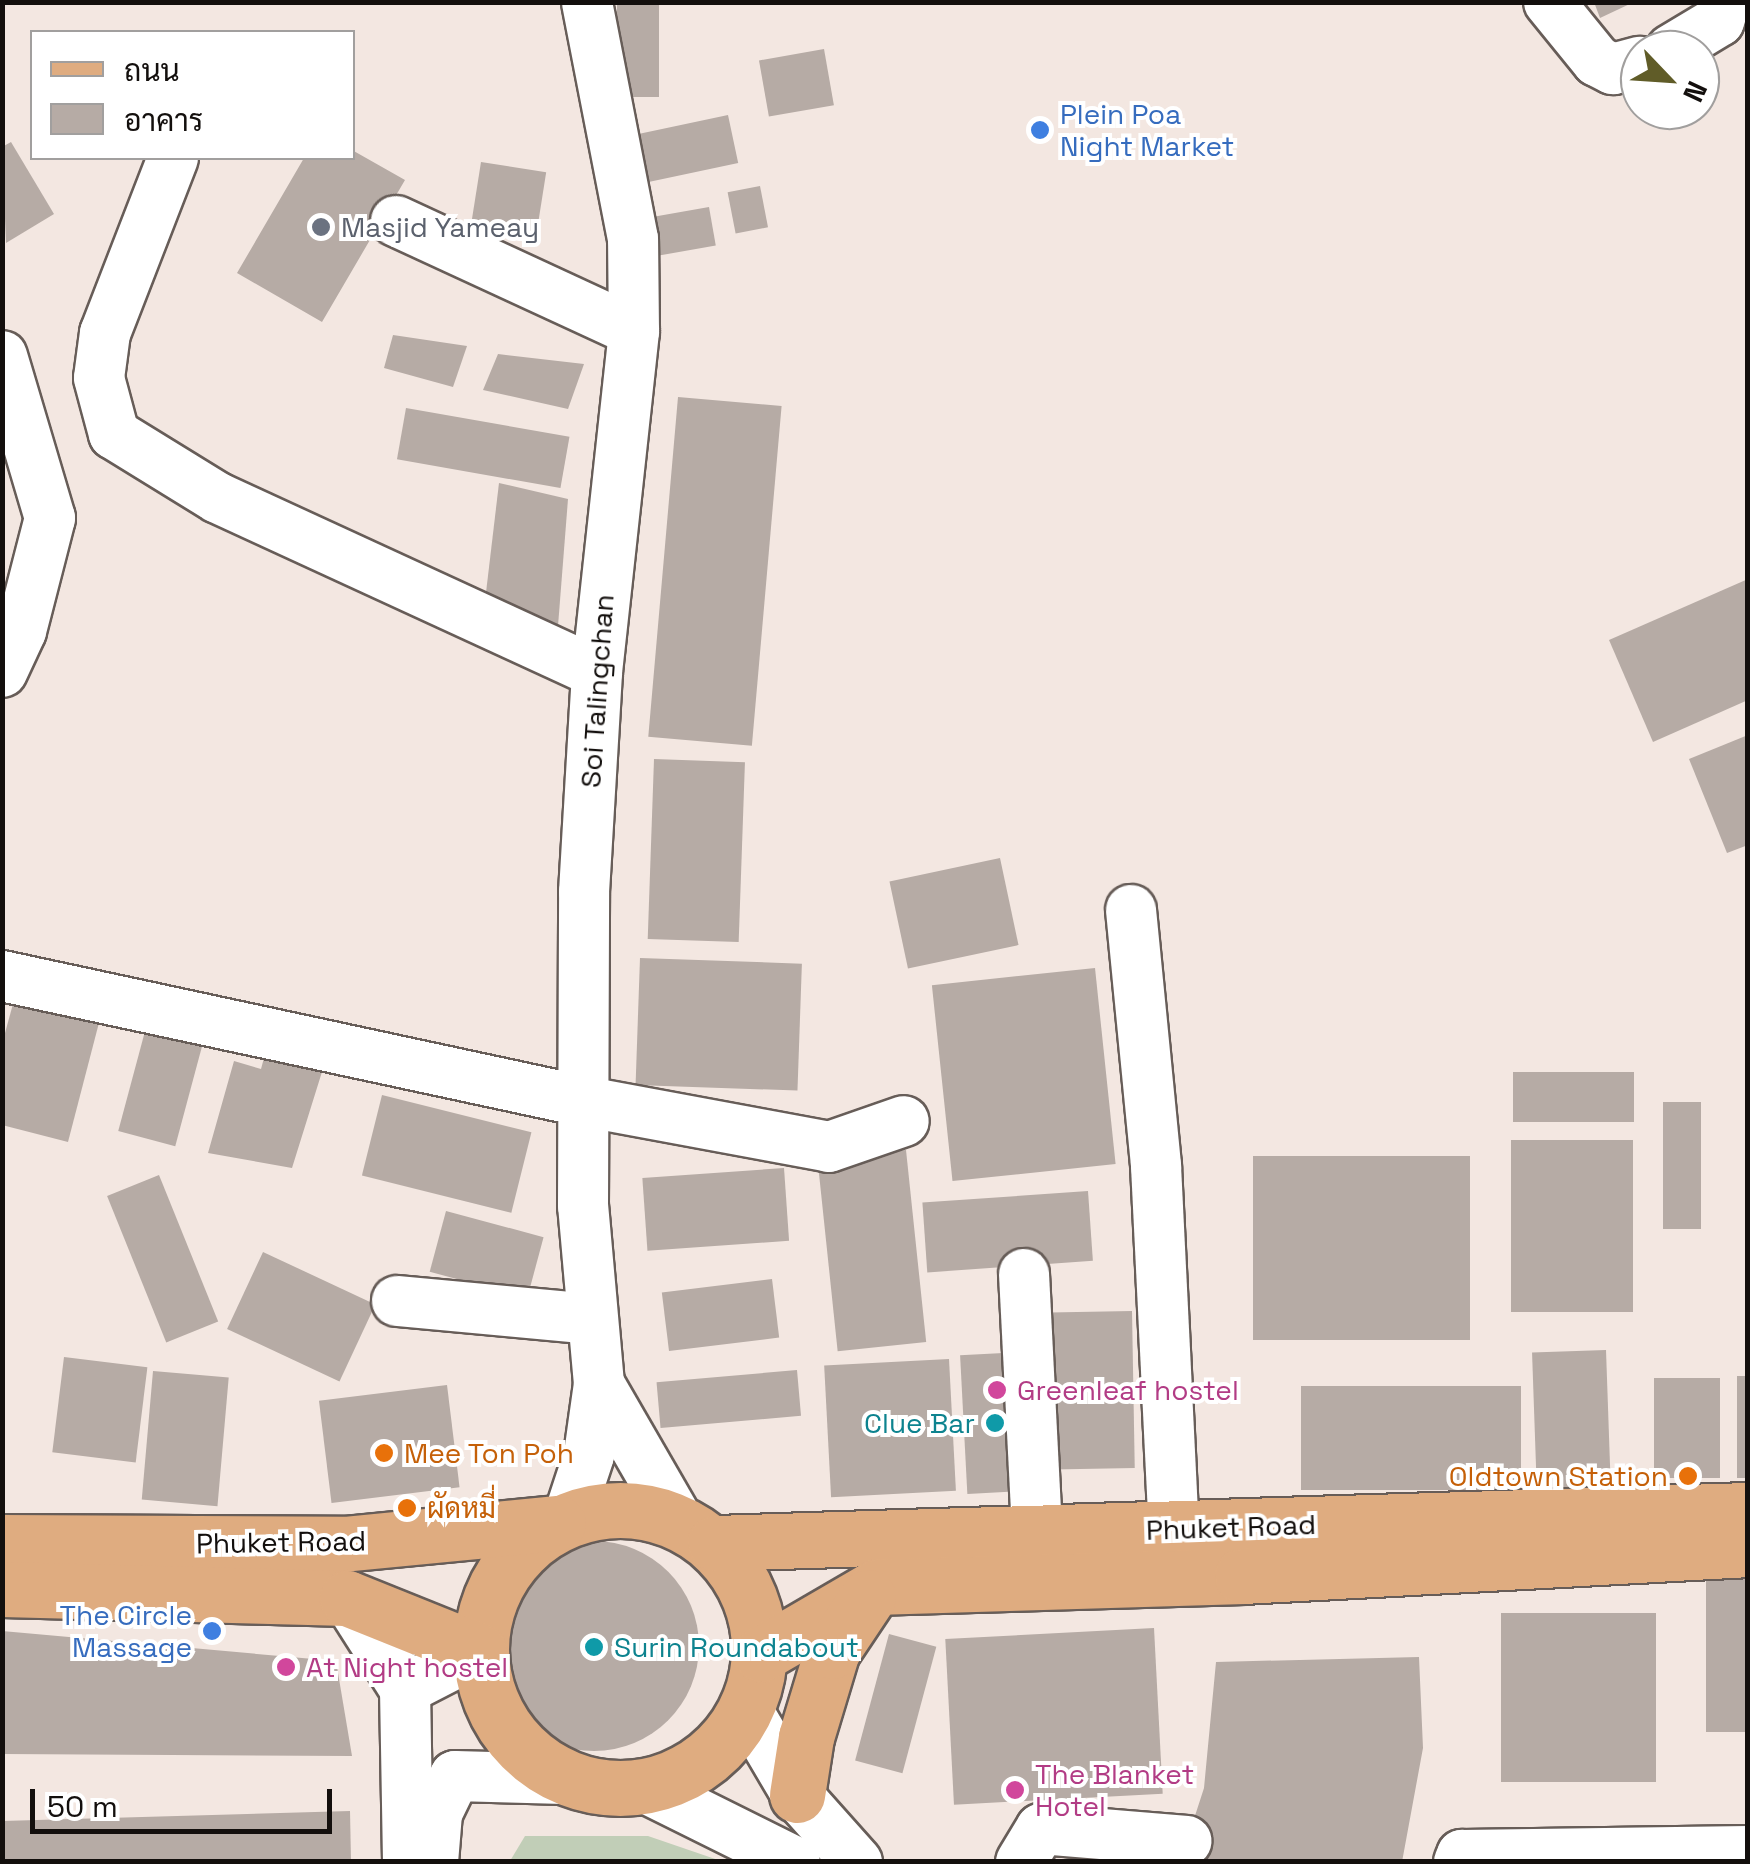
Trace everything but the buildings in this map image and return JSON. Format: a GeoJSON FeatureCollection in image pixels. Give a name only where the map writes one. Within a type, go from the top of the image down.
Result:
{"type":"FeatureCollection","features":[{"type":"Feature","properties":{"kind":"main road"},"geometry":{"type":"LineString","coordinates":[[610,1508],[696,1532],[751,1595],[761,1654],[747,1710],[717,1751],[676,1778],[646,1788],[564,1779],[525,1753],[492,1707],[479,1652],[490,1598],[510,1562],[563,1521],[610,1508]]}},
{"type":"Feature","properties":{"kind":"main road","name":"Phuket Road"},"geometry":{"type":"LineString","coordinates":[[761,1654],[876,1586],[1241,1552],[1486,1541],[1748,1510]]}},
{"type":"Feature","properties":{"kind":"main road","name":"Phuket Road"},"geometry":{"type":"LineString","coordinates":[[2,1542],[343,1544],[563,1521]]}},
{"type":"Feature","properties":{"kind":"main road","name":"Phuket Road"},"geometry":{"type":"LineString","coordinates":[[696,1532],[1174,1530],[1241,1552]]}},
{"type":"Feature","properties":{"kind":"main road","name":"Phuket Road"},"geometry":{"type":"LineString","coordinates":[[1486,1541],[1748,1549]]}},
{"type":"Feature","properties":{"kind":"main road"},"geometry":{"type":"LineString","coordinates":[[798,1795],[806,1737],[832,1650],[876,1586]]}},
{"type":"Feature","properties":{"kind":"main road","name":"Phuket Road"},"geometry":{"type":"LineString","coordinates":[[2,1588],[348,1598],[479,1652]]}},
{"type":"Feature","properties":{"kind":"street","name":"Soi Talingchan"},"geometry":{"type":"LineString","coordinates":[[563,1521],[589,1455],[600,1384],[590,1319],[582,1102],[584,892],[596,672],[634,330],[632,240],[588,2]]}},
{"type":"Feature","properties":{"kind":"street"},"geometry":{"type":"LineString","coordinates":[[1549,2],[1596,61],[1613,69],[1620,67]]}},
{"type":"Feature","properties":{"kind":"street"},"geometry":{"type":"LineString","coordinates":[[1704,30],[1719,21],[1725,2]]}},
{"type":"Feature","properties":{"kind":"street"},"geometry":{"type":"LineString","coordinates":[[171,160],[105,334],[99,378],[114,434],[218,498],[596,672]]}},
{"type":"Feature","properties":{"kind":"street"},"geometry":{"type":"LineString","coordinates":[[396,221],[634,330]]}},
{"type":"Feature","properties":{"kind":"street"},"geometry":{"type":"LineString","coordinates":[[2,356],[50,518],[21,632],[2,672]]}},
{"type":"Feature","properties":{"kind":"street"},"geometry":{"type":"LineString","coordinates":[[1131,910],[1156,1166],[1174,1530]]}},
{"type":"Feature","properties":{"kind":"street"},"geometry":{"type":"LineString","coordinates":[[2,976],[582,1102],[828,1148],[904,1121]]}},
{"type":"Feature","properties":{"kind":"street"},"geometry":{"type":"LineString","coordinates":[[1024,1274],[1037,1531]]}},
{"type":"Feature","properties":{"kind":"street"},"geometry":{"type":"LineString","coordinates":[[398,1301],[590,1319]]}},
{"type":"Feature","properties":{"kind":"street","name":"Soi Talingchan"},"geometry":{"type":"LineString","coordinates":[[600,1384],[696,1532]]}},
{"type":"Feature","properties":{"kind":"street"},"geometry":{"type":"LineString","coordinates":[[348,1598],[405,1689],[408,1862]]}},
{"type":"Feature","properties":{"kind":"street"},"geometry":{"type":"LineString","coordinates":[[405,1689],[479,1652]]}},
{"type":"Feature","properties":{"kind":"street"},"geometry":{"type":"LineString","coordinates":[[747,1710],[798,1795],[856,1862]]}},
{"type":"Feature","properties":{"kind":"street"},"geometry":{"type":"LineString","coordinates":[[433,1862],[437,1813],[455,1776],[564,1779]]}},
{"type":"Feature","properties":{"kind":"street"},"geometry":{"type":"LineString","coordinates":[[646,1788],[795,1862]]}},
{"type":"Feature","properties":{"kind":"street"},"geometry":{"type":"LineString","coordinates":[[1021,1862],[1041,1829],[1187,1841]]}},
{"type":"Feature","properties":{"kind":"street"},"geometry":{"type":"LineString","coordinates":[[1459,1862],[1462,1855],[1748,1851]]}},
{"type":"Feature","properties":{"kind":"green space"},"geometry":{"type":"Polygon","coordinates":[[[525,1836],[648,1836],[721,1861],[510,1861],[525,1836]]]}},
{"type":"Feature","properties":{"kind":"place","name":"Plein Poa Night Market"},"geometry":{"type":"Point","coordinates":[1040,130]}},
{"type":"Feature","properties":{"kind":"place","name":"Masjid Yameay"},"geometry":{"type":"Point","coordinates":[321,227]}},
{"type":"Feature","properties":{"kind":"place","name":"Greenleaf hostel"},"geometry":{"type":"Point","coordinates":[997,1390]}},
{"type":"Feature","properties":{"kind":"place","name":"Clue Bar"},"geometry":{"type":"Point","coordinates":[995,1423]}},
{"type":"Feature","properties":{"kind":"place","name":"Mee Ton Poh"},"geometry":{"type":"Point","coordinates":[384,1453]}},
{"type":"Feature","properties":{"kind":"place","name":"Oldtown Station"},"geometry":{"type":"Point","coordinates":[1688,1476]}},
{"type":"Feature","properties":{"kind":"place","name":"ผัดหมี่"},"geometry":{"type":"Point","coordinates":[407,1508]}},
{"type":"Feature","properties":{"kind":"place","name":"The Circle Massage"},"geometry":{"type":"Point","coordinates":[212,1631]}},
{"type":"Feature","properties":{"kind":"place","name":"Surin Roundabout"},"geometry":{"type":"Point","coordinates":[594,1647]}},
{"type":"Feature","properties":{"kind":"place","name":"At Night hostel"},"geometry":{"type":"Point","coordinates":[286,1667]}},
{"type":"Feature","properties":{"kind":"place","name":"The Blanket Hotel"},"geometry":{"type":"Point","coordinates":[1015,1790]}}]}
